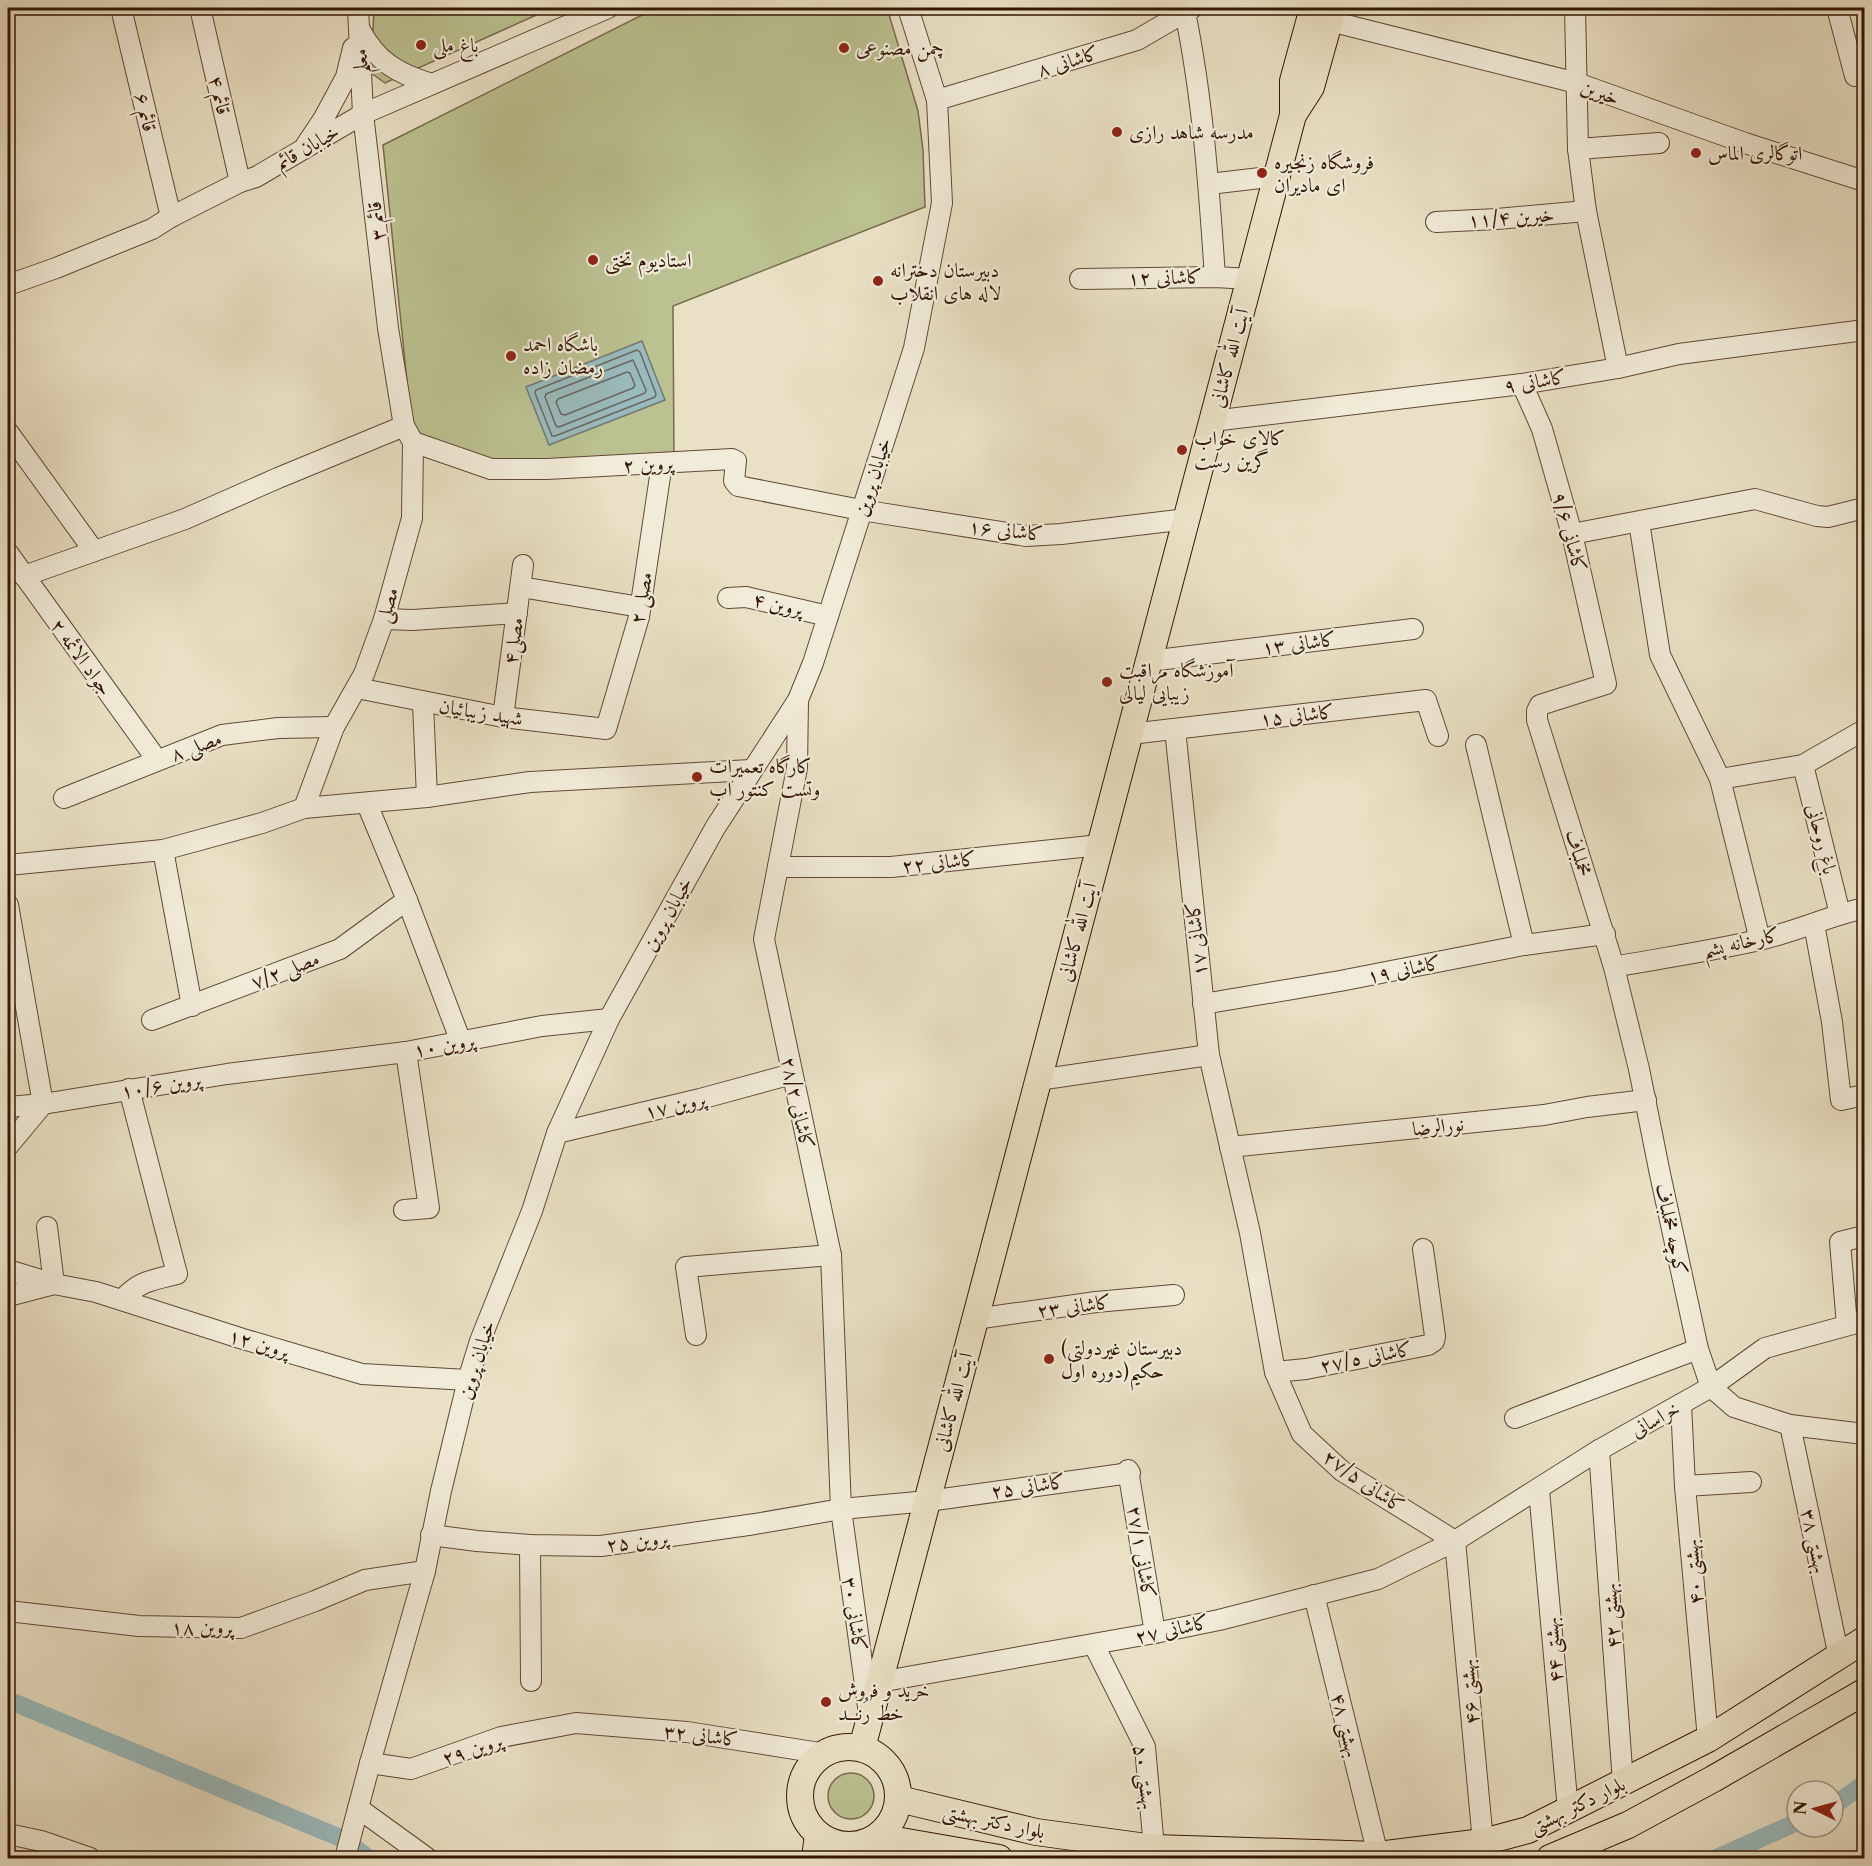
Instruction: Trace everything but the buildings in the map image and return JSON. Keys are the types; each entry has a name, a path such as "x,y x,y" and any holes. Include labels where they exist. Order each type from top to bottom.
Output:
{"main road":[{"name":"آیت الله کاشانی","path":"862,1749 1293,116 1311,87 1325,12"},
{"name":"بلوار دکتر بهشتی","path":"899,1799 1036,1832 1154,1848 1310,1856 1378,1855 1483,1842 1528,1830 1708,1739 1864,1640"},
{"name":"بلوار دکتر بهشتی","path":"1550,1858 1628,1825 1723,1774 1864,1692"},
{"path":"846,1747 862,1749 872,1752 889,1767 895,1777 899,1799 896,1814 874,1848 865,1844 847,1846 830,1842 816,1846 802,1811 800,1797 802,1782 818,1758 846,1747"},
{"name":"بلوار دکتر بهشتی","path":"874,1848 999,1858"}],"street":[{"name":"قائم ۶","path":"121,8 171,217"},
{"name":"قائم ۴","path":"200,8 240,182"},
{"name":"خیابان قائم","path":"8,285 152,229 240,182 255,177 363,114 608,8"},
{"name":"خیابان پروین","path":"345,1856 424,1571 468,1380 480,1341 532,1211 557,1133 609,1019 715,828 798,700 813,663 914,348 942,204 937,100 908,8"},
{"path":"1575,8 1578,150 1586,211 1618,368"},
{"path":"1837,8 1855,76"},
{"path":"1188,10 1209,184 1215,277"},
{"name":"کاشانی ۸","path":"937,100 1137,40 1188,10"},
{"name":"خیرین","path":"1325,12 1577,83 1745,143 1864,182"},
{"path":"358,16 369,46 388,66 412,78 432,84"},
{"path":"302,150 324,118 346,77 358,16"},
{"name":"معلم","path":"358,16 363,114"},
{"name":"قائم ۳","path":"363,114 388,328"},
{"path":"1578,150 1659,143"},
{"path":"1209,184 1277,176"},
{"name":"خیرین ۱۱/۴","path":"1436,222 1586,211"},
{"name":"کاشانی ۱۲","path":"1080,279 1215,277 1250,279"},
{"name":"مصلی","path":"304,808 334,727 357,688 384,619 412,518 409,434 388,328"},
{"name":"کاشانی ۹","path":"1212,422 1522,384 1689,353 1857,331"},
{"name":"کاشانی ۹/۶","path":"1522,384 1542,429 1572,534 1606,684"},
{"path":"8,432 94,551"},
{"path":"24,576 185,519 278,478 409,434"},
{"name":"پروین ۲","path":"409,434 490,469 547,469 734,459 736,461 734,481 738,486 861,510"},
{"name":"مصلی ۲","path":"606,729 640,607 662,463"},
{"path":"1572,534 1755,498 1817,516 1828,517 1864,508"},
{"name":"کاشانی ۱۶","path":"861,510 1026,536 1187,519"},
{"path":"1639,522 1660,655 1720,779 1760,940"},
{"name":"جواد الائمه ۲","path":"8,553 157,760"},
{"name":"مصلی۴","path":"503,717 523,565"},
{"path":"521,587 640,607"},
{"name":"پروین ۴","path":"728,598 747,597 828,615"},
{"path":"384,619 413,620 517,613"},
{"name":"کاشانی ۱۳","path":"1149,661 1413,629"},
{"name":"مخملباف","path":"1606,684 1540,705 1537,711 1605,934 1639,1069"},
{"name":"شهید زیبائیان","path":"357,688 423,703 503,717 606,729"},
{"name":"کاشانی ۱۵","path":"1130,734 1426,699 1438,736"},
{"name":"کاشانی ۲۸/۲","path":"798,700 797,768 764,939 831,1255 841,1509"},
{"path":"423,703 427,797"},
{"name":"مصلی ۸","path":"64,798 222,735 278,728 334,727"},
{"name":"کاشانی ۱۷","path":"1175,729 1209,1055 1230,1147"},
{"path":"1720,779 1803,765 1864,730"},
{"path":"1476,745 1524,945"},
{"name":"باغ روحانی","path":"1803,765 1840,914"},
{"path":"8,865 163,850 262,823 304,808 367,804 530,782 751,770"},
{"path":"367,804 407,900 461,1042"},
{"name":"کاشانی ۲۲","path":"778,867 891,867 1100,846"},
{"path":"163,850 192,1006"},
{"name":"مصلی ۷/۲","path":"152,1020 340,949 407,900"},
{"path":"8,905 43,1104 8,1146"},
{"name":"کارخانه پشم","path":"1614,967 1760,940 1864,908"},
{"path":"1814,924 1832,1022 1841,1100 1864,1095"},
{"name":"کاشانی ۱۹","path":"1203,1004 1361,977 1524,945 1605,934"},
{"name":"پروین ۱۰","path":"279,1069 406,1052 542,1026 609,1019"},
{"path":"404,1210 429,1208 406,1052"},
{"path":"1038,1080 1209,1055"},
{"name":"پروین ۱۰/۶","path":"8,1107 43,1104 129,1089 279,1069"},
{"name":"کوچه مخملباف","path":"1639,1069 1698,1349 1711,1387"},
{"name":"پروین ۱۷","path":"557,1133 700,1099 792,1074"},
{"path":"122,1300 133,1287 149,1280 177,1274 129,1089"},
{"name":"نورالرضا","path":"1230,1147 1544,1115 1646,1100"},
{"name":"کاشانی ۲۷/۵","path":"1230,1147 1250,1233 1275,1372 1302,1434 1342,1471 1455,1541"},
{"path":"47,1227 54,1284"},
{"path":"1856,1323 1840,1242 1864,1236"},
{"name":"کاشانی ٢٧/٥","path":"1275,1372 1317,1367 1428,1345 1434,1341 1423,1249"},
{"path":"696,1335 686,1267 831,1255"},
{"name":"پروین ۱۲","path":"8,1270 54,1284 96,1292 243,1340 362,1374 468,1380"},
{"name":"پروین ۱۲","path":"8,1296 54,1284"},
{"name":"کاشانی ۲۳","path":"975,1319 1096,1302 1174,1295"},
{"name":"خراسانی","path":"1455,1541 1599,1450 1711,1387 1765,1348 1856,1323"},
{"path":"1515,1418 1698,1349"},
{"path":"1711,1387 1734,1407 1790,1425 1864,1434"},
{"name":"بهشتی ۴۰","path":"1681,1404 1685,1486 1708,1739"},
{"name":"بهشتی ۳۸","path":"1790,1425 1839,1657"},
{"name":"بهشتی ۴۲","path":"1599,1450 1623,1783"},
{"name":"کاشانی ۲۵","path":"841,1509 928,1501 1129,1472"},
{"name":"کاشانی ۲۷/۱","path":"1129,1472 1155,1633"},
{"path":"1685,1486 1751,1482"},
{"name":"بهشتی ۴۴","path":"1539,1490 1568,1810"},
{"name":"پروین ۲۵","path":"431,1535 477,1542 601,1546 756,1524 841,1509"},
{"name":"کاشانی ۳۰","path":"841,1509 869,1720"},
{"name":"کاشانی ۲۷","path":"879,1682 1094,1645 1219,1620 1378,1579 1455,1541"},
{"name":"بهشتی ۴۶","path":"1455,1541 1483,1842"},
{"path":"530,1545 531,1681"},
{"name":"پروین ۱۸","path":"8,1611 139,1626 241,1628 365,1580 424,1571"},
{"name":"بهشتی ۴۸","path":"1314,1595 1378,1855"},
{"name":"بهشتی ۵۰","path":"1094,1645 1145,1747 1154,1848"},
{"name":"پروین ۲۹","path":"369,1763 411,1769 501,1737 576,1723"},
{"name":"کاشانی ۳۲","path":"576,1723 687,1732 826,1754"},
{"path":"358,1808 427,1858"},
{"path":"8,1834 52,1852 90,1858"}],"green space":[{"name":"باغ ملی","path":"374,8 552,8 385,83 371,73"},
{"name":"استادیوم تختی","path":"656,8 887,8 918,111 923,150 925,207 673,306 674,460 501,466 413,441 383,145"},
{"path":"851,1773 867,1780 874,1796 867,1812 851,1819 835,1812 828,1796 835,1780"}],"water":[{"path":"642,341 665,400 549,445 526,387"}],"waterway":[{"path":"8,1700 343,1839 368,1858"},
{"path":"1845,1797 1864,1784"},
{"path":"1717,1858 1785,1827"}],"place":[{"name":"باغ ملی","path":"421,45"},
{"name":"چمن مصنوعی","path":"844,48"},
{"name":"مدرسه شاهد رازی","path":"1117,132"},
{"name":"اتوگالری الماس","path":"1696,153"},
{"name":"فروشگاه زنجیره ای مادیران","path":"1262,173"},
{"name":"استادیوم تختی","path":"593,260"},
{"name":"دبیرستان دخترانه لاله های انقلاب","path":"878,281"},
{"name":"باشگاه احمد رمضان زاده","path":"511,356"},
{"name":"کالای خواب گرین رست","path":"1182,450"},
{"name":"آموزشگاه مراقبت زیبایی لیالی","path":"1107,682"},
{"name":"کارگاه تعمیرات وتست کنتور اب","path":"697,777"},
{"name":"(دبیرستان غيردولتی حکیم(دوره اول","path":"1049,1359"},
{"name":"خرید و فروش خط رُنـــد","path":"826,1702"}]}
